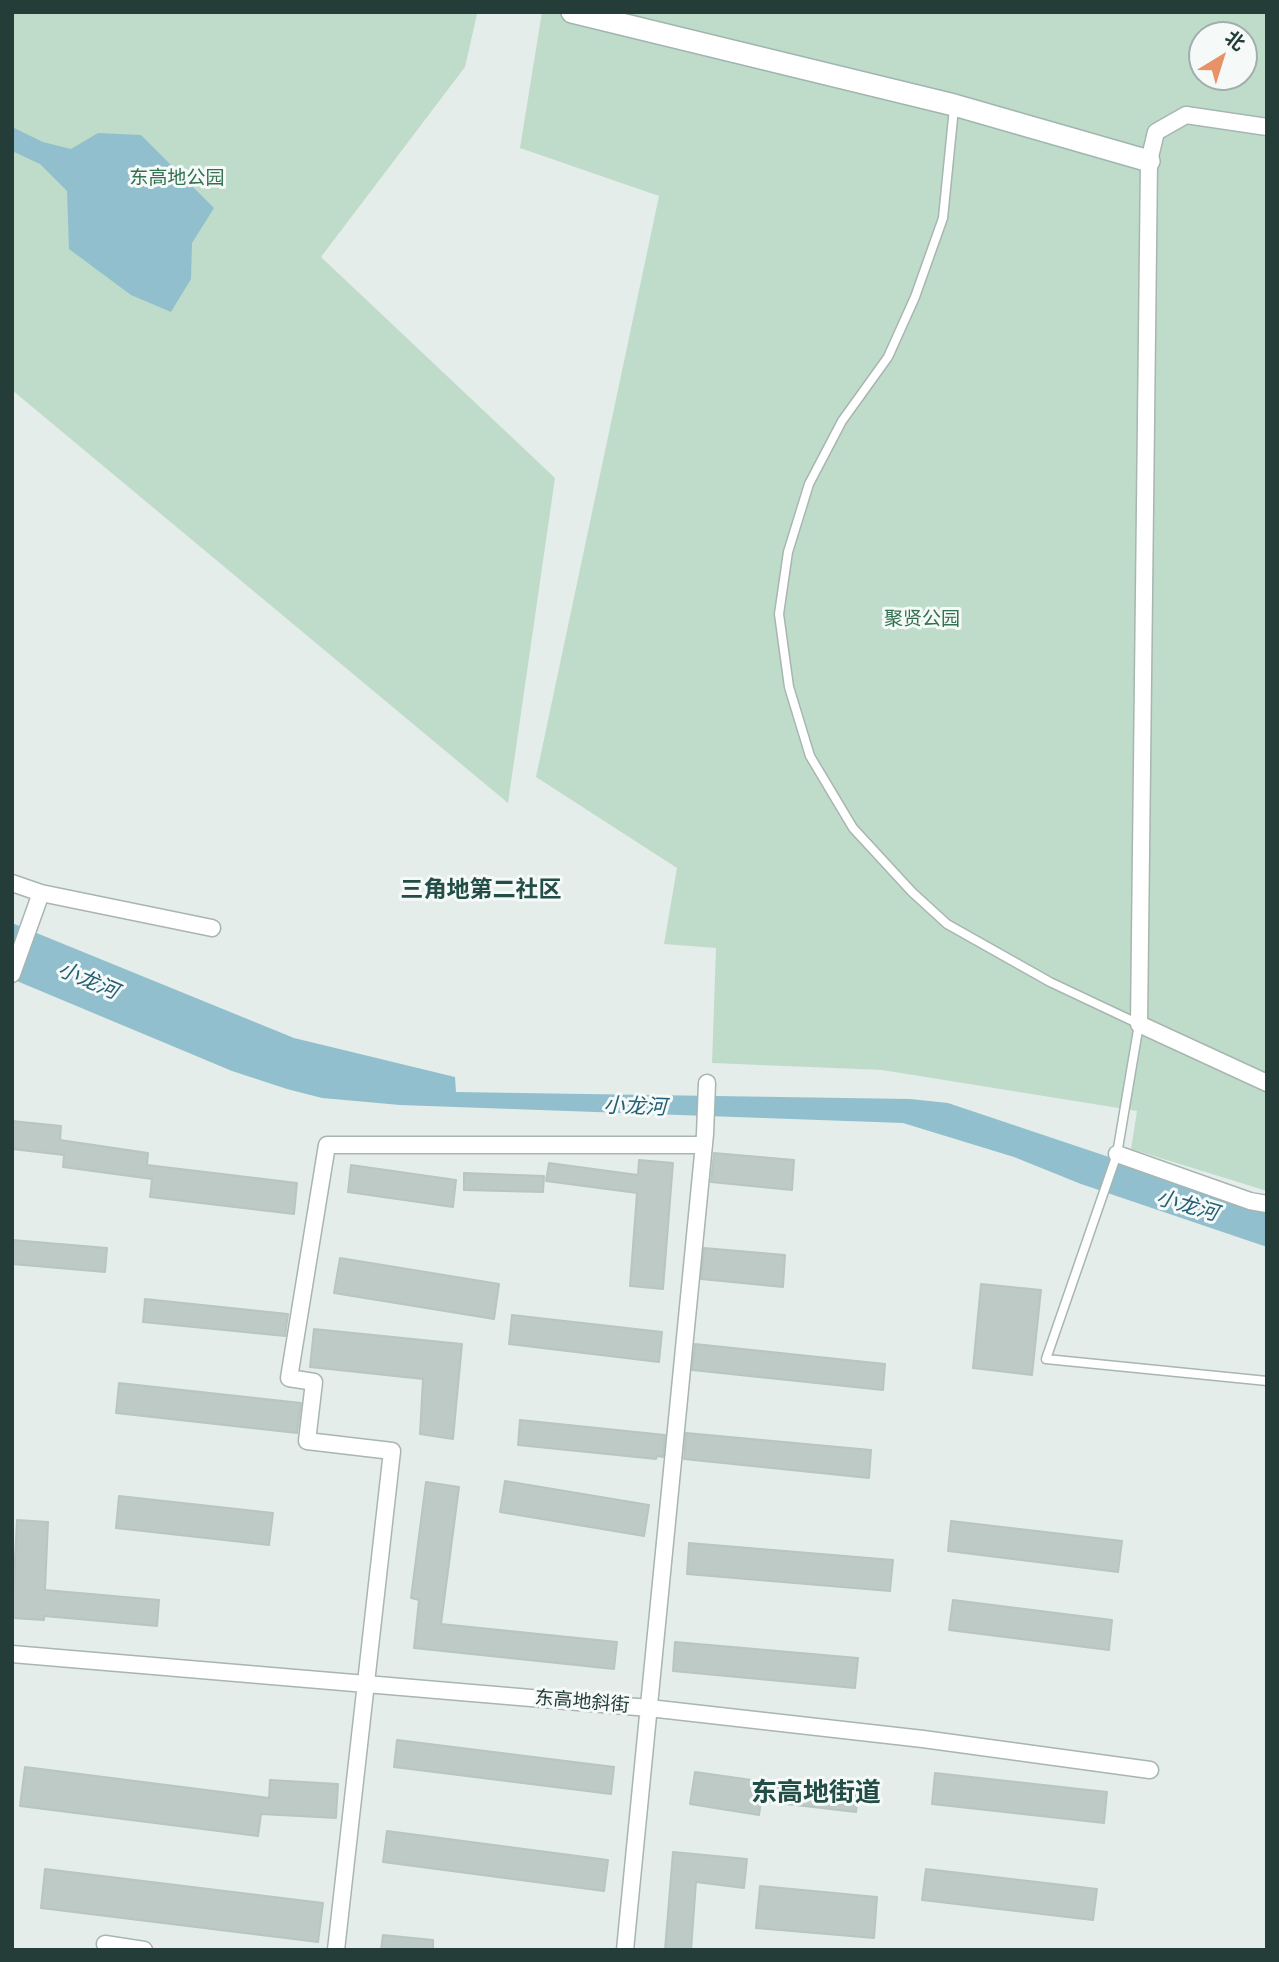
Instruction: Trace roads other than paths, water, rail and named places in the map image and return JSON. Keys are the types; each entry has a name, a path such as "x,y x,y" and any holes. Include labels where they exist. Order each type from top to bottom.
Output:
{"street":[{"path":"572,12 954,105 1149,161"},
{"path":"1267,127 1186,116 1156,132 1149,161 1139,1024 1267,1083"},
{"path":"12,883 41,893 212,928"},
{"path":"12,974 41,893"},
{"path":"625,1950 704,1140 707,1083"},
{"path":"337,1950 391,1451 307,1441 314,1382 289,1378 327,1145 704,1140"},
{"path":"1117,1154 1250,1201 1267,1204"},
{"name":"东高地斜街","path":"12,1654 649,1708 923,1739 1150,1770"},
{"path":"105,1944 144,1950"}],"lane":[{"path":"954,105 943,218 915,298 888,356 842,421 809,484 788,552 779,614 789,687 810,756 853,828 912,892 947,924 1050,982 1139,1024 1117,1154 1046,1359 1267,1381"}],"water":[{"path":"12,127 43,142 71,149 98,133 141,135 214,208 192,243 191,279 171,312 131,295 69,249 67,191 40,164 12,151"},
{"name":"小龙河","path":"12,923 294,1038 455,1077 456,1092 910,1099 948,1103 1267,1210 1267,1247 1081,1184 1014,1157 903,1123 400,1105 322,1098 287,1089 232,1071 12,979"}],"district":[{"name":"三角地第二社区","path":"481,890"},
{"name":"东高地街道","path":"816,1793"}],"park label":[{"name":"东高地公园","path":"177,178"},
{"name":"聚贤公园","path":"922,619"}]}
